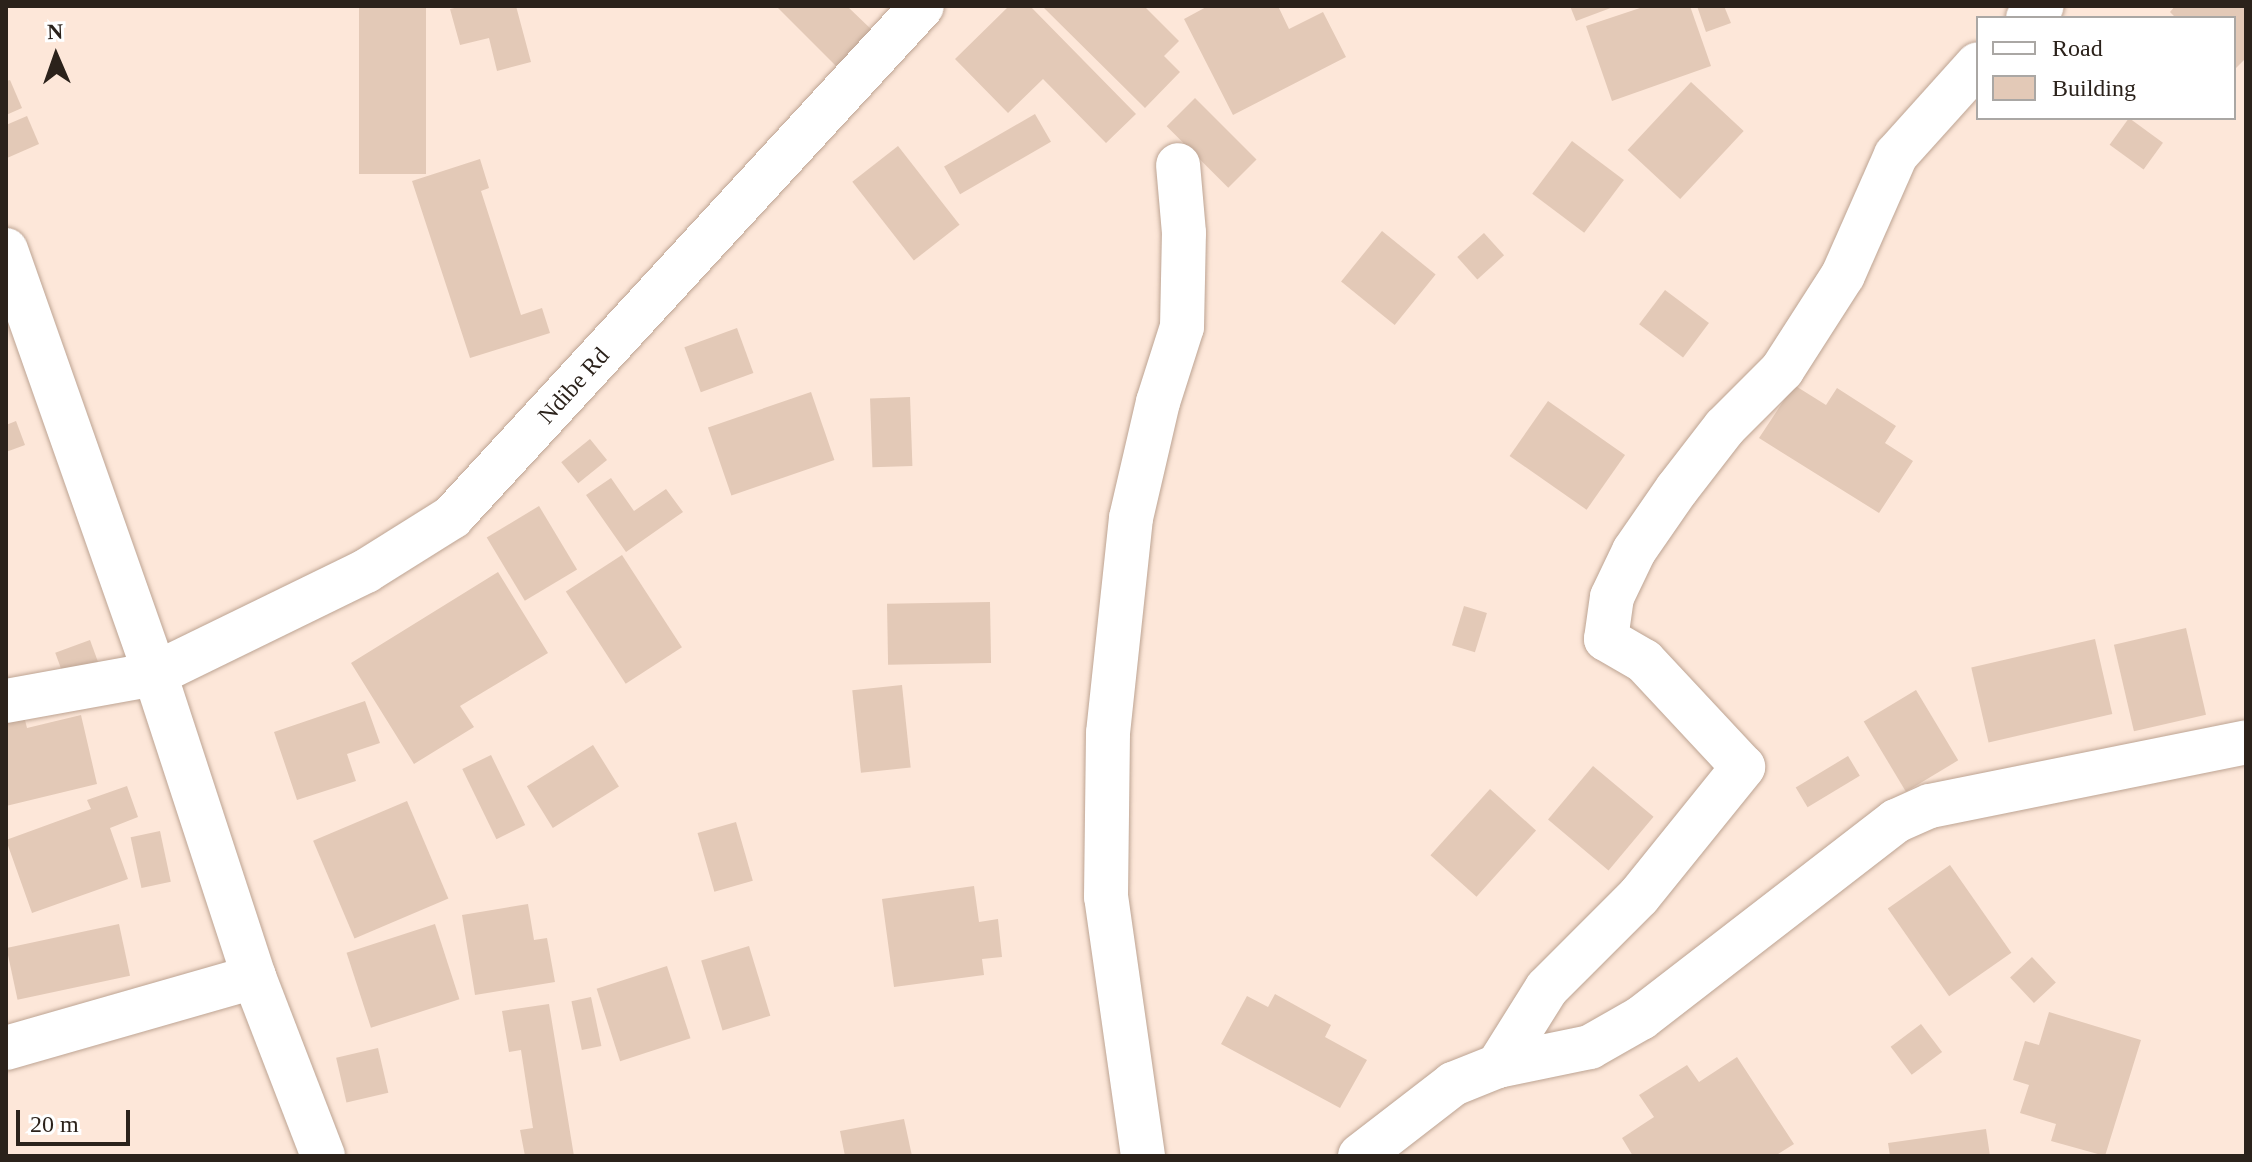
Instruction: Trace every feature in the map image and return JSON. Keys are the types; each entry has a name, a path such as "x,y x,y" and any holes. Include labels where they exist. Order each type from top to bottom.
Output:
{"street":[{"name":"Ndibe Rd","path":"6,701 155,674 366,571 452,517 922,6"},
{"path":"1498,1066 1547,988 1639,896 1743,767 1644,661 1606,639 1612,597 1634,551 1677,489 1725,427 1782,370 1843,275 1896,155 1976,66"},
{"path":"1143,1156 1106,897 1108,733 1131,518 1158,402 1182,327 1184,233 1178,165"},
{"path":"6,250 155,674 254,977 323,1156"},
{"path":"1360,1156 1453,1084 1498,1066 1590,1047 1641,1018 1896,821 1930,806 2246,742"},
{"path":"6,1048 254,977"}],"building":[{"path":"359,6 426,6 426,174 359,174"},
{"path":"463,6 516,6 531,62 497,71 489,38 460,45 450,9"},
{"path":"776,6 847,6 874,32 838,68"},
{"path":"1009,6 1030,6 1136,114 1106,143 1043,79 1008,113 955,59"},
{"path":"1042,6 1144,6 1179,41 1164,56 1180,72 1145,108"},
{"path":"1208,6 1278,6 1289,29 1323,12 1346,57 1233,115 1184,19"},
{"path":"1570,6 1616,6 1576,21"},
{"path":"1646,6 1690,6 1711,66 1612,101 1586,26"},
{"path":"1697,6 1724,6 1731,23 1706,32"},
{"path":"2175,6 2246,6 2246,58 2236,68 2236,16 2174,16 2170,12"},
{"path":"10,80 22,108 6,115 6,81"},
{"path":"1691,82 1744,131 1680,199 1628,150"},
{"path":"1195,98 1257,160 1228,188 1167,126"},
{"path":"1035,114 1051,142 960,194 944,166"},
{"path":"27,116 39,144 7,158 6,125"},
{"path":"2128,120 2163,143 2144,169 2110,145"},
{"path":"1572,141 1624,180 1584,233 1532,194"},
{"path":"898,146 960,225 914,261 852,182"},
{"path":"480,159 489,188 481,191 521,315 542,308 550,333 470,358 412,181"},
{"path":"1382,231 1436,274 1395,325 1341,282"},
{"path":"1484,233 1504,255 1477,279 1457,257"},
{"path":"1665,290 1709,323 1683,357 1639,324"},
{"path":"737,328 753,373 701,392 684,347"},
{"path":"1794,385 1826,405 1837,388 1896,426 1885,443 1913,461 1879,513 1759,438"},
{"path":"811,392 834,460 731,496 708,427"},
{"path":"910,397 912,466 872,467 870,398"},
{"path":"1548,401 1625,455 1587,510 1510,456"},
{"path":"16,421 25,445 6,452 6,425"},
{"path":"590,439 607,460 578,483 561,462"},
{"path":"611,478 634,511 666,489 683,512 626,552 586,495"},
{"path":"539,506 577,569 525,601 487,537"},
{"path":"622,555 682,647 626,684 566,591"},
{"path":"498,572 548,653 460,706 474,727 414,764 351,663"},
{"path":"990,602 991,663 888,665 887,604"},
{"path":"1464,606 1487,613 1475,652 1452,645"},
{"path":"2186,628 2206,715 2134,731 2114,645"},
{"path":"2095,639 2112,714 1989,743 1971,668"},
{"path":"90,640 99,665 64,678 55,653"},
{"path":"902,685 911,768 861,773 852,690"},
{"path":"1916,690 1958,760 1906,792 1864,721"},
{"path":"365,701 380,743 347,754 356,781 297,800 274,732"},
{"path":"22,708 27,728 81,715 97,784 6,806 6,712"},
{"path":"593,745 619,787 553,828 527,786"},
{"path":"491,755 525,825 496,839 462,769"},
{"path":"1848,756 1860,776 1808,807 1796,787"},
{"path":"1593,766 1654,817 1609,870 1548,820"},
{"path":"127,786 138,817 110,828 128,879 32,913 6,840 91,809 87,800"},
{"path":"1490,789 1536,830 1477,897 1430,855"},
{"path":"407,801 448,899 355,938 313,841"},
{"path":"736,822 753,881 714,892 698,833"},
{"path":"160,831 171,882 141,888 131,837"},
{"path":"1950,865 2011,953 1949,996 1888,909"},
{"path":"974,886 979,922 998,919 1002,957 982,959 984,975 894,987 882,899"},
{"path":"528,904 534,940 547,938 555,982 475,995 462,915"},
{"path":"119,924 130,976 18,1000 7,948"},
{"path":"435,924 459,999 371,1028 347,953"},
{"path":"749,946 770,1016 723,1030 701,961"},
{"path":"2032,957 2056,983 2034,1003 2010,977"},
{"path":"667,966 690,1038 620,1061 597,989"},
{"path":"1275,994 1331,1025 1325,1037 1367,1060 1340,1108 1221,1044 1247,996 1268,1007"},
{"path":"591,997 601,1046 582,1050 571,1001"},
{"path":"549,1004 574,1156 525,1156 520,1130 533,1128 521,1050 509,1052 502,1011"},
{"path":"2049,1012 2141,1040 2105,1156 2051,1141 2056,1124 2020,1113 2029,1085 2013,1080 2025,1041 2039,1045"},
{"path":"1921,1024 1942,1052 1912,1075 1891,1047"},
{"path":"378,1048 388,1093 346,1102 336,1058"},
{"path":"1737,1057 1794,1144 1775,1156 1633,1156 1622,1138 1654,1117 1639,1095 1687,1065 1699,1082"},
{"path":"904,1119 912,1156 845,1156 840,1131"},
{"path":"1986,1129 1990,1156 1890,1156 1888,1143"}]}
